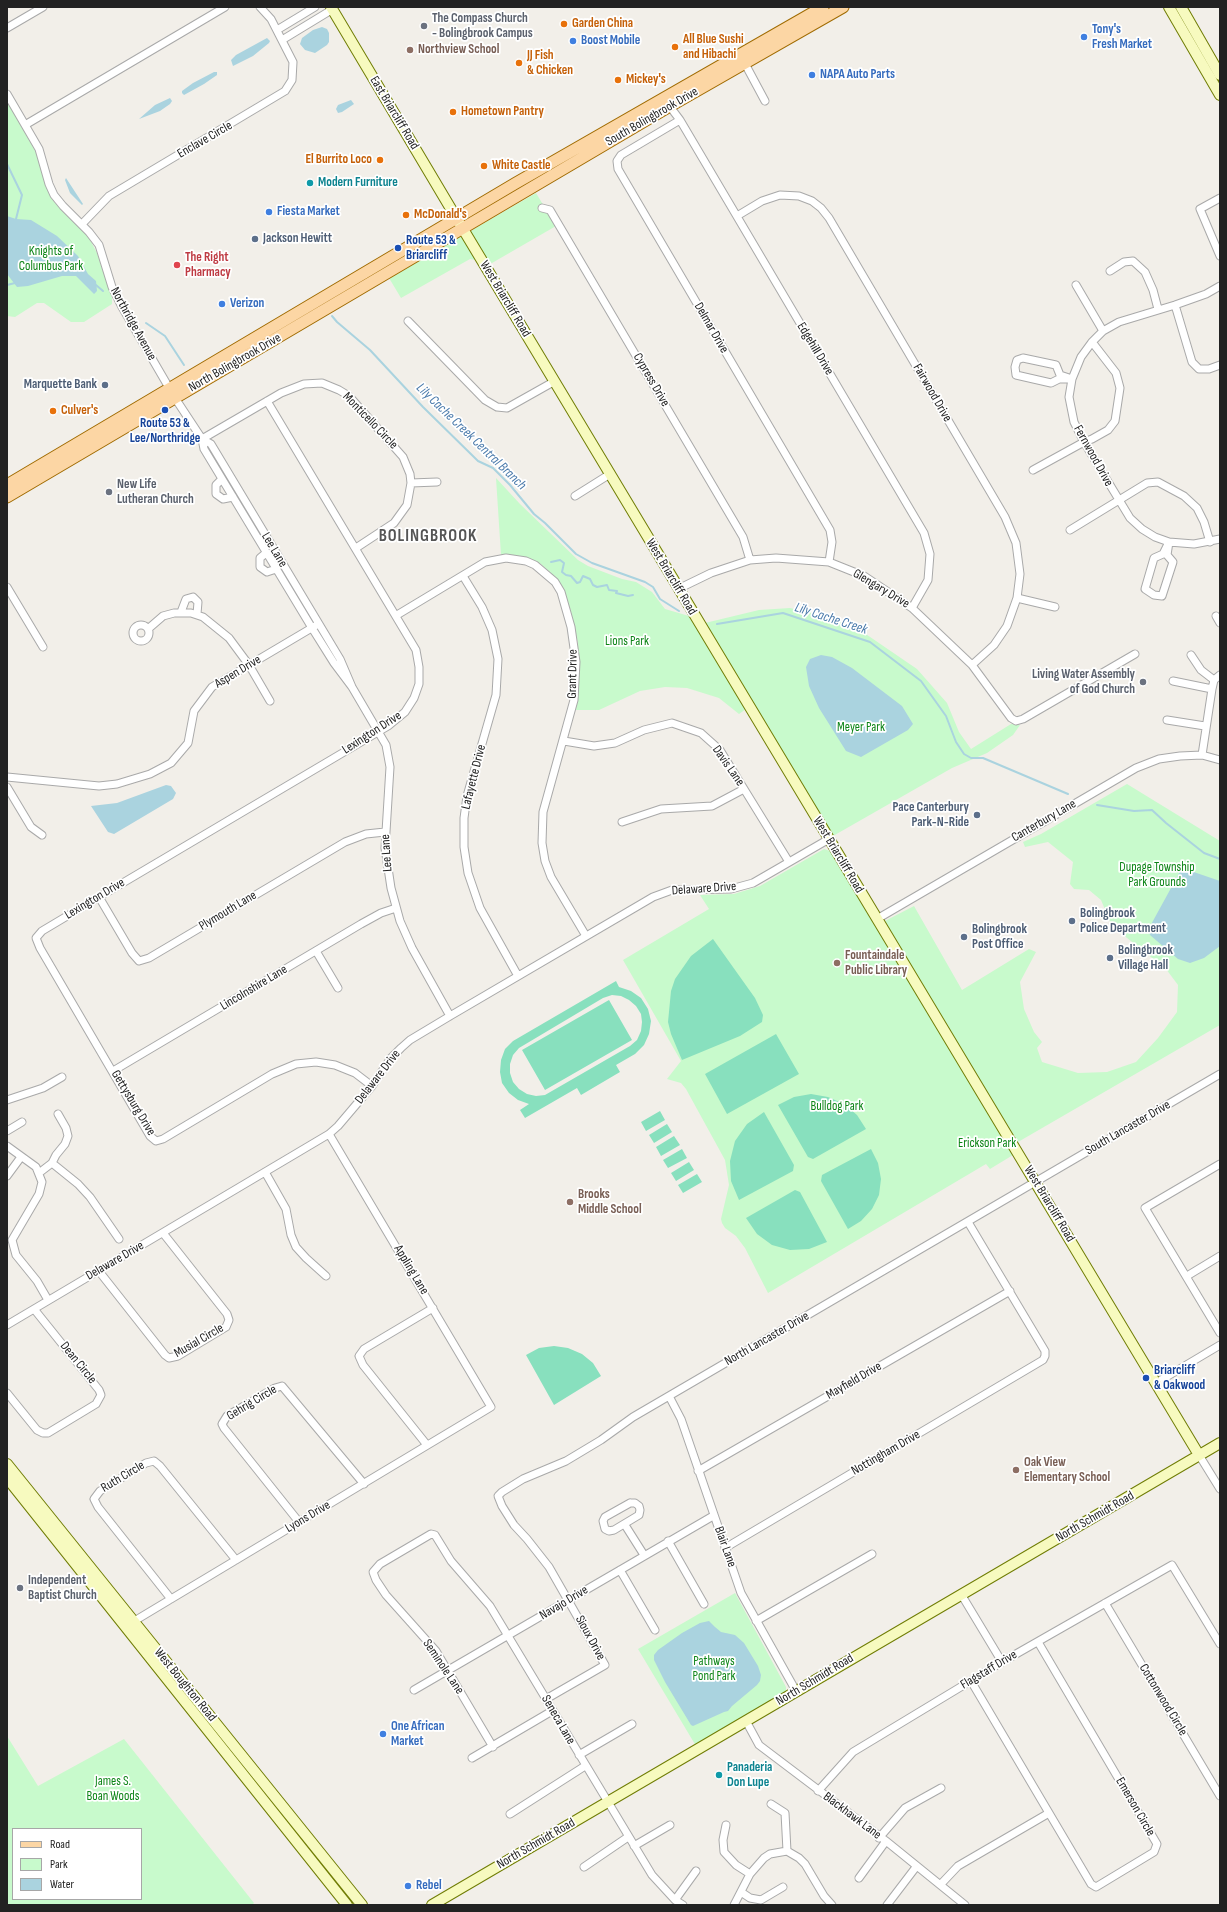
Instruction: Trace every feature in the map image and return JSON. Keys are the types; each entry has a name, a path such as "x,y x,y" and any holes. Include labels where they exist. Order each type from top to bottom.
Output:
{"main road":[{"name":"South Bolingbrook Drive","path":"743,59 823,7"},
{"name":"South Bolingbrook Drive","path":"460,224 667,102 743,59 843,7"},
{"name":"North Bolingbrook Drive","path":"7,485 173,393 460,224"},
{"name":"North Bolingbrook Drive","path":"7,497 173,393"}],"street":[{"path":"7,28 43,7"},
{"path":"26,125 225,7"},
{"name":"Enclave Circle","path":"82,224 109,196 286,91 292,80 294,68 290,53 266,12 260,7"},
{"path":"277,30 315,7"},
{"path":"1169,7 1220,95"},
{"path":"1181,7 1220,75"},
{"path":"282,40 332,8"},
{"name":"East Briarcliff Road","path":"332,8 460,224"},
{"path":"743,59 765,101"},
{"name":"Northridge Avenue","path":"7,94 39,149 49,184 54,195 62,206 82,224 99,245 115,294 173,393"},
{"name":"Edgehill Drive","path":"667,102 680,120 924,533 930,554 928,580 912,608"},
{"name":"Delmar Drive","path":"680,120 621,155 617,161 618,169 830,530 832,542 829,562"},
{"name":"Fairwood Drive","path":"737,216 768,198 786,194 806,198 817,204 826,213 1009,526 1016,543 1019,566 1018,598 1006,626 994,646 972,665"},
{"path":"1220,198 1200,209 1220,256"},
{"name":"Cypress Drive","path":"542,208 550,210 743,537 750,560"},
{"name":"West Briarcliff Road","path":"460,224 1220,1489"},
{"path":"1110,271 1124,262 1133,262 1145,272 1158,309"},
{"path":"1076,285 1103,331"},
{"name":"Fernwood Drive","path":"1220,286 1206,294 1119,322 1103,331 1092,342 1081,357 1072,380 1069,397 1074,422 1084,442 1130,518 1142,529 1155,537 1169,542 1194,544 1220,539"},
{"path":"1175,305 1192,362 1199,369 1209,369 1220,365"},
{"path":"408,321 485,400 497,407 507,408 555,381"},
{"path":"1033,470 1084,442 1092,440 1108,430 1115,421 1120,388 1116,373 1101,351 1092,342"},
{"path":"1023,358 1049,363 1056,365 1060,374 1072,380 1059,379 1051,383 1016,374 1015,366 1017,360 1023,358"},
{"name":"Monticello Circle","path":"202,439 267,401 294,387 304,384 322,383 340,390 349,396 403,457 410,474 411,483 408,505 394,523 356,548"},
{"name":"Lee Lane","path":"173,393 202,439 204,449 266,553 334,663 352,687 386,745 390,761 385,832 388,876 396,908 416,958 450,1016"},
{"name":"Lexington Drive","path":"36,938 42,931 379,731 405,712 414,698 419,684 419,667 416,650 267,401"},
{"name":"Lee Lane","path":"202,439 211,444 340,659 352,687"},
{"path":"575,496 610,474"},
{"path":"222,479 216,485 216,494 224,499 233,497"},
{"path":"411,483 437,482"},
{"path":"1070,530 1147,483 1158,482 1184,496 1197,508 1204,522 1210,542"},
{"path":"1169,542 1167,555 1173,562 1162,596 1145,589 1154,558 1163,554 1169,542"},
{"name":"Lee Lane","path":"266,553 260,558 260,567 267,572 276,569"},
{"name":"Grant Drive","path":"396,615 485,562 506,558 516,559 535,565 550,578 561,592 572,627 576,662 574,700 564,741 543,812 542,843 551,877 586,936"},
{"name":"Glengary Drive","path":"678,589 710,573 750,560 776,558 829,562 864,576 912,608 972,665 1010,718 1016,721 1023,720 1135,654"},
{"name":"Lafayette Drive","path":"463,576 482,607 492,630 498,659 496,695 467,796 464,818 464,847 468,873 480,908 518,976"},
{"path":"7,586 43,647"},
{"path":"181,612 186,599 193,597 198,602 197,614"},
{"path":"1018,598 1054,607"},
{"path":"148,629 163,616 181,612 197,614 203,617 229,638 249,665 270,701"},
{"path":"1216,616 1220,623"},
{"name":"Aspen Drive","path":"7,776 99,786 123,782 150,774 171,763 188,743 194,711 212,687 319,624"},
{"path":"1191,655 1201,670 1217,677 1212,689 1205,726 1202,755"},
{"path":"1173,680 1212,689"},
{"path":"1167,720 1205,726"},
{"name":"Davis Lane","path":"564,741 594,746 615,743 644,730 672,723 702,732 720,750 789,862"},
{"name":"Canterbury Lane","path":"877,919 1136,768 1159,759 1180,756 1202,755 1220,760"},
{"path":"7,787 30,826 42,835"},
{"path":"622,822 661,809 712,806 744,789"},
{"name":"Plymouth Lane","path":"99,897 132,953 139,961 149,958 345,842 366,834 385,832"},
{"name":"Delaware Drive","path":"7,1325 329,1134 338,1126 372,1086 391,1058 401,1048 410,1040 450,1016 653,897 672,890 736,888 754,883 829,839"},
{"name":"Lincolnshire Lane","path":"114,1071 372,918 396,908"},
{"name":"Gettysburg Drive","path":"36,938 40,948 114,1071 150,1136 156,1141 163,1139 272,1074 296,1064 316,1062 334,1065 355,1074 372,1086"},
{"path":"316,951 338,988"},
{"name":"South Lancaster Drive","path":"1035,1182 1220,1074"},
{"path":"7,1100 43,1088 62,1077"},
{"path":"40,1173 52,1163 56,1155 65,1144 68,1136 66,1128 58,1114"},
{"path":"7,1131 22,1122"},
{"name":"Appling Lane","path":"329,1134 491,1407"},
{"path":"7,1146 36,1167 40,1173 42,1182 41,1190 12,1240 10,1251 37,1281 48,1300"},
{"path":"7,1176 21,1157"},
{"path":"52,1163 78,1184 90,1197 119,1239"},
{"path":"1220,1164 1145,1208 1220,1333"},
{"path":"265,1172 286,1209 291,1235 296,1247 326,1276"},
{"name":"North Lancaster Drive","path":"498,1496 523,1479 566,1461 669,1396 1035,1182"},
{"path":"968,1222 1010,1291"},
{"name":"Musial Circle","path":"98,1270 165,1355 169,1358 178,1356 226,1326 229,1320 227,1314 162,1233"},
{"path":"1187,1276 1220,1256"},
{"name":"Nottingham Drive","path":"725,1548 1040,1362 1045,1356 1045,1351 1010,1291"},
{"name":"Mayfield Drive","path":"698,1471 1010,1291"},
{"path":"427,1445 363,1365 359,1356 364,1349 433,1308"},
{"name":"Dean Circle","path":"7,1393 37,1430 46,1433 96,1404 101,1395 99,1390 34,1309"},
{"path":"1156,1383 1220,1345"},
{"name":"Gehrig Circle","path":"299,1522 224,1428 222,1424 227,1416 275,1388 282,1386 364,1484"},
{"name":"Blair Lane","path":"669,1396 680,1419 741,1593 796,1691"},
{"name":"Lyons Drive","path":"129,1624 491,1407"},
{"name":"North Schmidt Road","path":"432,1905 608,1803 1220,1442"},
{"name":"Ruth Circle","path":"171,1599 95,1502 95,1495 100,1491 146,1463 154,1461 157,1463 236,1560"},
{"name":"West Boughton Road","path":"7,1464 86,1570 129,1624 156,1666 347,1905"},
{"name":"West Boughton Road","path":"7,1478 86,1570"},
{"name":"Sioux Drive","path":"498,1496 502,1506 514,1525 527,1538 549,1567 605,1665 546,1699"},
{"path":"630,1503 637,1504 640,1508 639,1515 625,1524 609,1531 603,1527 603,1522 606,1517 630,1503"},
{"name":"Navajo Drive","path":"414,1690 713,1516"},
{"path":"625,1524 644,1555"},
{"name":"Seneca Lane","path":"373,1572 380,1564 433,1534 451,1561 490,1606 652,1875 675,1900 683,1905"},
{"path":"668,1541 704,1604"},
{"path":"756,1621 872,1554"},
{"name":"Flagstaff Drive","path":"818,1790 853,1752 1002,1662 1172,1565 1213,1632"},
{"path":"620,1570 655,1630"},
{"name":"Seminole Lane","path":"373,1572 382,1589 436,1651 493,1747"},
{"path":"961,1594 1002,1662"},
{"name":"Cottonwood Circle","path":"1105,1604 1220,1796"},
{"name":"West Boughton Road","path":"129,1624 166,1661 362,1905"},
{"path":"1220,1627 1213,1632 1220,1644"},
{"name":"Emerson Circle","path":"971,1681 1091,1884 1096,1887 1154,1852 1156,1844 1038,1642"},
{"path":"156,1666 166,1661"},
{"path":"472,1758 552,1711"},
{"name":"Blackhawk Lane","path":"746,1721 759,1745 879,1838 886,1841 916,1867 941,1884 965,1905"},
{"path":"579,1755 632,1724"},
{"path":"510,1814 585,1766"},
{"path":"879,1838 905,1808 941,1788"},
{"path":"771,1804 785,1813 787,1851"},
{"path":"941,1884 958,1866 1048,1813"},
{"path":"634,1846 670,1825"},
{"path":"726,1825 723,1840 724,1852 736,1865 750,1874"},
{"path":"584,1867 628,1836"},
{"path":"859,1878 886,1841"},
{"path":"734,1905 750,1874 764,1858 770,1854 787,1851 799,1858 805,1864 824,1896 832,1905"},
{"path":"887,1905 916,1867"},
{"path":"675,1900 696,1871"},
{"path":"741,1892 750,1898 761,1900 783,1887"}],"green space":[{"name":"Knights of Columbus Park","path":"7,101 37,154 44,180 52,199 62,211 88,236 97,253 112,298 112,304 84,322 71,322 44,303 37,303 15,317 7,316"},
{"path":"536,193 556,226 492,263 470,259 401,298 389,278"},
{"name":"Lions Park","path":"496,478 520,504 578,560 588,566 622,579 636,582 652,592 665,609 689,616 746,709 739,714 719,698 687,688 665,687 640,691 599,710 576,710 579,677 578,643 564,590 554,576 541,564 528,558 501,555"},
{"name":"Meyer Park","path":"790,608 822,615 854,626 917,669 947,703 959,732 971,749 1011,724 1020,725 1013,735 987,753 952,768 833,836 705,623 759,610"},
{"name":"Dupage Township Park Grounds","path":"1127,784 1220,841 1220,1025 1018,1142 883,922 914,906 962,990 1029,949 1036,952 1020,982 1024,1009 1034,1032 1042,1042 1037,1048 1042,1062 1078,1073 1107,1072 1136,1062 1158,1038 1177,1012 1178,985 1166,969 1112,926 1101,900 1089,890 1074,889 1070,884 1073,862 1048,842 1025,847 1023,842 1041,834"},
{"name":"Bulldog Park","path":"824,849 830,851 1013,1155 990,1169 986,1164 768,1293 745,1248 736,1236 725,1228 722,1223 721,1219 729,1185 725,1160 686,1089 681,1083 667,1079 681,1061 623,960 709,909 700,895 734,894 760,886"},
{"path":"713,939 755,998 763,1015 762,1022 740,1036 682,1060 671,1034 668,1022 671,991 675,979 691,956"},
{"path":"616,981 619,987 631,991 641,998 648,1009 651,1021 649,1034 644,1045 635,1054 616,1065 620,1072 581,1095 577,1088 525,1118 520,1110 529,1104 518,1100 509,1093 502,1083 500,1072 501,1060 505,1049 513,1041","holes":["612,995 621,996 636,1006 641,1014 641,1031 637,1040 630,1046 545,1095 536,1096 527,1094 519,1089 513,1082 510,1073 510,1064 513,1055 519,1048 603,998"]},
{"path":"609,1000 632,1040 545,1090 522,1050"},
{"path":"776,1034 799,1074 727,1114 705,1074"},
{"path":"811,1094 828,1097 844,1104 857,1115 866,1129 813,1159 808,1157 778,1105 794,1097"},
{"path":"660,1111 665,1120 646,1131 641,1122"},
{"path":"764,1112 794,1165 793,1171 739,1200 731,1181 730,1161 735,1141 747,1124"},
{"path":"667,1124 672,1132 654,1143 649,1135"},
{"path":"674,1136 680,1145 661,1156 656,1147"},
{"path":"682,1149 687,1158 668,1168 663,1160"},
{"path":"871,1149 878,1163 881,1179 879,1195 872,1209 861,1221 848,1229 821,1181 822,1175"},
{"path":"689,1162 694,1170 676,1181 671,1173"},
{"path":"697,1174 702,1182 683,1193 678,1185"},
{"path":"795,1190 800,1192 827,1242 809,1249 790,1250 772,1245 757,1234 746,1218"},
{"path":"554,1346 568,1348 582,1354 593,1363 601,1376 554,1405 526,1355 539,1348"},
{"name":"Pathways Pond Park","path":"735,1593 786,1687 786,1692 696,1746 638,1649"},
{"name":"James S. Boan Woods","path":"7,1736 38,1786 124,1739 254,1903 252,1905 7,1905"}],"water":[{"path":"322,27 327,29 329,33 329,42 327,45 315,53 305,50 300,44 302,38 313,30"},
{"path":"267,38 270,41 269,43 253,56 233,66 231,60 236,55"},
{"path":"214,72 217,72 217,75 204,84 184,95 182,93 182,91 193,83"},
{"path":"170,98 172,101 170,104 160,111 139,119 155,105"},
{"path":"351,100 354,104 338,113 336,109 338,105"},
{"path":"66,178 83,204 82,205 70,193 65,180"},
{"path":"7,216 16,219 31,220 57,236 78,256 88,274 96,281 97,291 94,294 76,276 62,276 28,286 17,287 7,274"},
{"path":"821,655 832,657 852,668 902,706 913,724 908,730 861,757 846,751 819,708 809,686 806,667 810,659"},
{"path":"166,785 171,786 176,793 173,799 114,834 108,832 91,806 117,803"},
{"path":"1182,868 1220,881 1220,946 1204,958 1190,963 1178,959 1150,935 1148,930"},
{"path":"709,1621 721,1632 735,1635 744,1643 758,1666 761,1675 760,1681 757,1685 728,1711 693,1726 665,1682 654,1660 654,1655 658,1650 682,1633 700,1623"}],"waterway":[{"path":"7,164 22,195 16,219"},
{"name":"Lily Cache Creek Central Branch","path":"7,285 15,283"},
{"name":"Lily Cache Creek Central Branch","path":"96,285 103,291"},
{"name":"Lily Cache Creek Central Branch","path":"332,316 370,350 423,407 478,461 493,468 510,485 534,514 576,554 592,563 645,582 653,587 660,599 679,611"},
{"name":"Lily Cache Creek","path":"146,323 165,336 184,365"},
{"path":"551,562 560,560 564,563 562,572 571,576 577,583 580,582 583,576 590,579 593,585 597,587 607,585 609,590 617,591 616,593 628,596 633,595"},
{"name":"Lily Cache Creek","path":"717,624 783,613 870,642 921,681 946,716 956,742 964,754 971,758 983,758 1068,794"},
{"name":"Lily Cache Creek","path":"1097,805 1134,811 1152,810 1204,853 1220,859"}],"place":[{"name":"Garden China","path":"564,24"},
{"name":"The Compass Church - Bolingbrook Campus","path":"424,26"},
{"name":"Tony's Fresh Market","path":"1084,37"},
{"name":"Boost Mobile","path":"573,41"},
{"name":"All Blue Sushi and Hibachi","path":"675,47"},
{"name":"Northview School","path":"410,50"},
{"name":"JJ Fish & Chicken","path":"519,63"},
{"name":"NAPA Auto Parts","path":"812,75"},
{"name":"Mickey's","path":"618,80"},
{"name":"Hometown Pantry","path":"453,112"},
{"name":"El Burrito Loco","path":"380,160"},
{"name":"White Castle","path":"484,166"},
{"name":"Modern Furniture","path":"310,183"},
{"name":"Fiesta Market","path":"269,212"},
{"name":"McDonald's","path":"406,215"},
{"name":"Jackson Hewitt","path":"255,239"},
{"name":"Route 53 & Briarcliff","path":"398,248"},
{"name":"The Right Pharmacy","path":"177,265"},
{"name":"Verizon","path":"222,304"},
{"name":"Marquette Bank","path":"105,385"},
{"name":"Route 53 & Lee/Northridge","path":"165,410"},
{"name":"Culver's","path":"53,411"},
{"name":"New Life Lutheran Church","path":"109,492"},
{"name":"Living Water Assembly of God Church","path":"1143,682"},
{"name":"Pace Canterbury Park-N-Ride","path":"977,815"},
{"name":"Bolingbrook Police Department","path":"1072,921"},
{"name":"Bolingbrook Post Office","path":"964,937"},
{"name":"Bolingbrook Village Hall","path":"1110,958"},
{"name":"Fountaindale Public Library","path":"837,963"},
{"name":"Brooks Middle School","path":"570,1202"},
{"name":"Briarcliff & Oakwood","path":"1146,1378"},
{"name":"Oak View Elementary School","path":"1016,1470"},
{"name":"Independent Baptist Church","path":"20,1588"},
{"name":"One African Market","path":"383,1734"},
{"name":"Panaderia Don Lupe","path":"719,1775"},
{"name":"Rebel","path":"408,1886"}],"district":[{"name":"BOLINGBROOK","path":"428,537"}],"park label":[{"name":"Erickson Park","path":"987,1144"}]}
